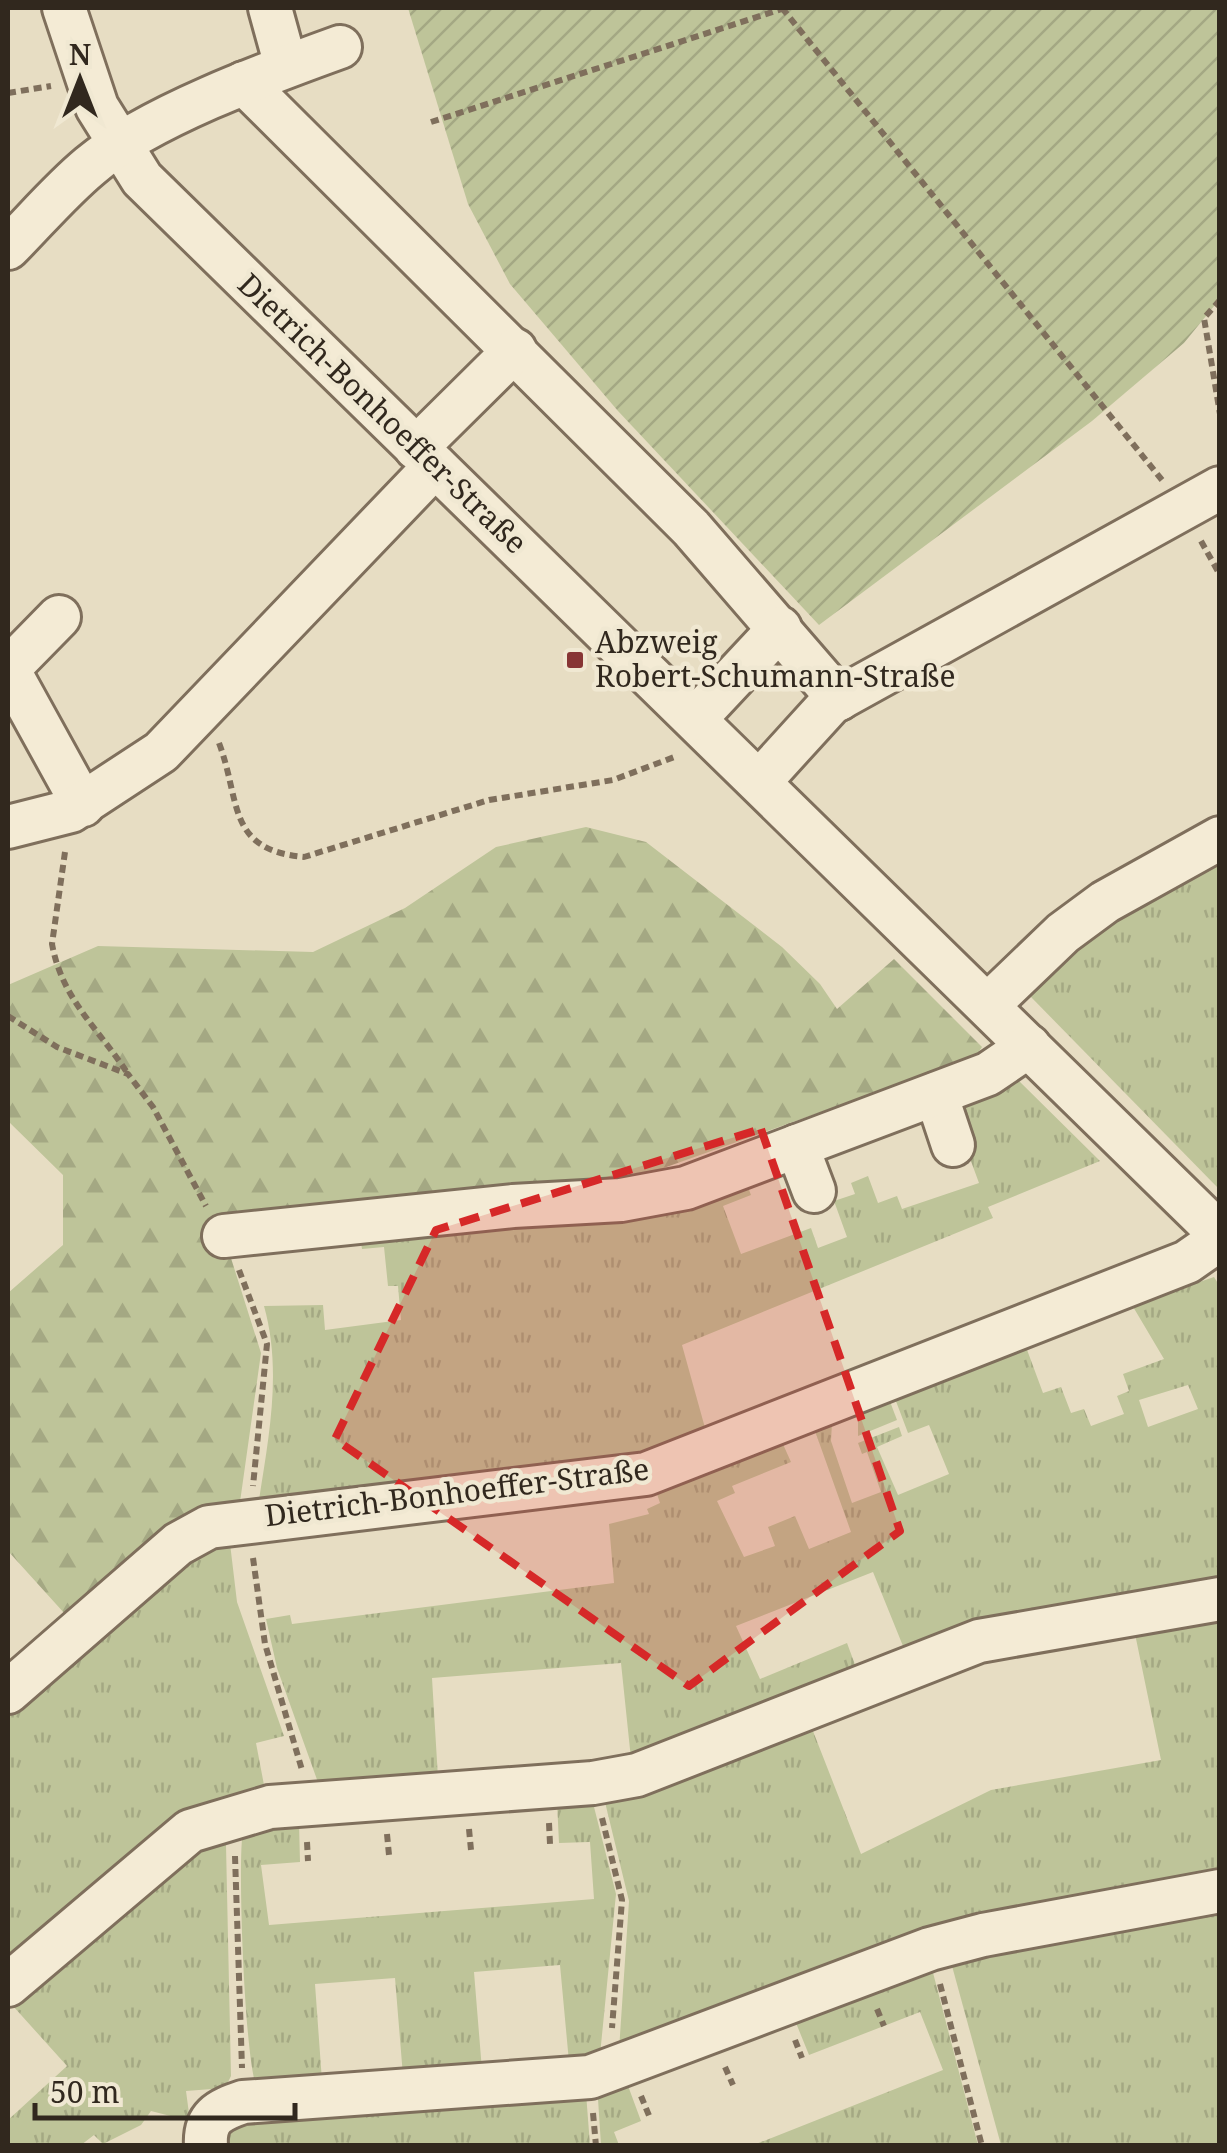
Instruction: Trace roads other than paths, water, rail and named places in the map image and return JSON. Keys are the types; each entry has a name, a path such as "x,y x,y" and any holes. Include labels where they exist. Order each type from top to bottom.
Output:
{"street":[{"name":"Dietrich-Bonhoeffer-Straße","path":"8,1692 178,1544 209,1527 646,1474 1187,1262 1220,1236 988,1004 142,179 118,146 85,80 64,8"},
{"path":"270,8 286,66"},
{"path":"8,248 90,166 118,146 244,83 340,47"},
{"path":"244,83 691,528 839,699"},
{"path":"8,827 77,808 162,752 426,457 514,350"},
{"path":"760,782 810,722 839,699 1220,488"},
{"path":"59,617 8,669 77,808"},
{"path":"705,729 780,628"},
{"path":"988,1004 1063,934 1105,902 1220,838"},
{"path":"224,1236 513,1206 621,1200 686,1188 988,1074 1029,1046"},
{"path":"936,1094 953,1145"},
{"path":"797,1146 814,1191"},
{"path":"8,1985 190,1831 234,1814 305,1804 593,1783 638,1774 979,1641 1220,1598"},
{"path":"206,2146 205,2130 212,2116 244,2102 360,2087 526,2074 610,2072 930,1949 982,1934 1220,1891"}],"place":[{"name":"Abzweig Robert-Schumann-Straße","path":"575,660"}]}
